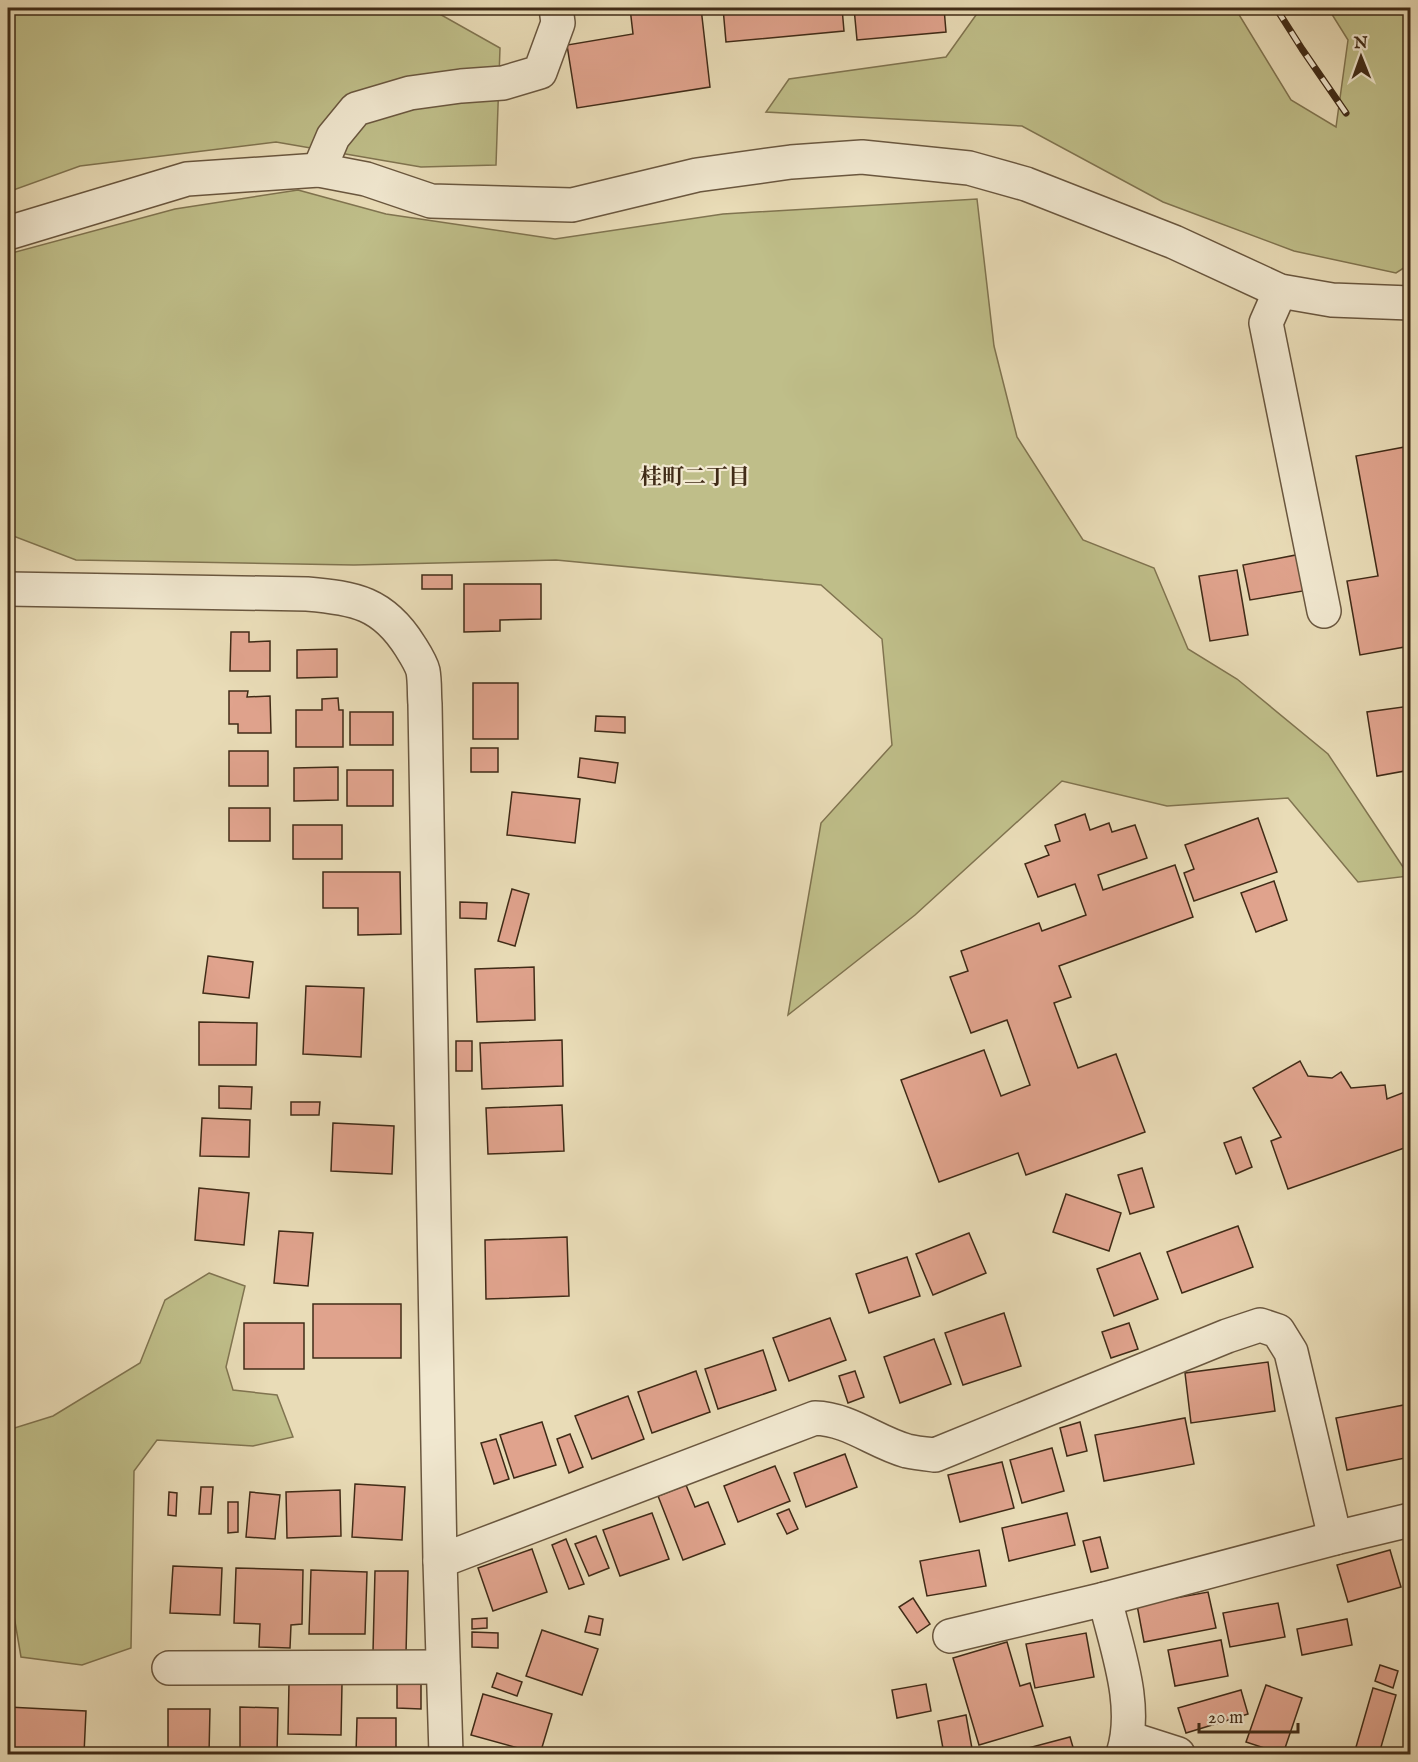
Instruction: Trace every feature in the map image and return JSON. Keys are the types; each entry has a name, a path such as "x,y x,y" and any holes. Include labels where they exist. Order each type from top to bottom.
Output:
{"street":[{"path":"319,170 333,137 356,109 410,93 503,83 540,72 558,23 556,8"},
{"path":"8,233 187,179 319,170 366,179 431,201 572,206 697,175 791,162 861,157 969,168 1026,184 1174,242 1280,291 1332,300 1410,303"},
{"path":"1280,291 1266,323 1324,611"},
{"path":"8,589 295,594 342,597 377,610 393,622 423,670 440,1562 446,1755"},
{"path":"440,1562 815,1418 850,1426 906,1451 935,1455 1227,1336 1260,1325 1278,1331 1291,1352 1335,1538"},
{"path":"950,1636 1105,1599 1410,1520"},
{"path":"1105,1599 1127,1698 1125,1746 1178,1755"},
{"path":"169,1668 443,1667"}],"shaded area":[{"path":"8,8 429,8 500,48 496,165 421,167 276,142 80,166 8,192"},
{"path":"981,8 1235,8 1291,100 1336,127 1348,40 1328,8 1407,8 1410,20 1410,264 1396,273 1294,251 1163,202 1022,126 766,112 789,79 946,57"},
{"path":"298,190 386,214 555,239 723,214 977,199 994,346 1017,437 1083,540 1154,568 1188,649 1237,679 1328,754 1409,876 1358,882 1288,798 1167,806 1062,781 915,915 788,1015 821,823 892,745 882,639 821,585 556,560 354,565 76,560 8,534 8,254 175,209"},
{"path":"209,1273 245,1286 226,1367 233,1390 277,1395 293,1437 253,1446 157,1440 134,1471 131,1648 82,1665 21,1657 8,1581 8,1430 53,1416 140,1363 165,1300"}],"building":[{"path":"630,8 701,8 710,87 577,108 567,45 633,34"},
{"path":"723,8 842,8 844,31 726,42"},
{"path":"854,8 944,8 946,32 857,40"},
{"path":"1410,446 1410,646 1360,655 1347,581 1378,576 1356,456"},
{"path":"1296,555 1303,591 1250,600 1243,565"},
{"path":"1237,570 1248,635 1210,641 1199,576"},
{"path":"422,575 452,575 452,589 422,589"},
{"path":"464,584 541,584 541,619 500,620 500,631 464,632"},
{"path":"231,632 249,632 249,642 270,641 270,671 230,671"},
{"path":"337,649 337,677 297,678 297,650"},
{"path":"473,683 518,683 518,739 473,739"},
{"path":"229,691 248,691 247,697 270,696 271,733 238,733 238,724 229,724"},
{"path":"338,698 339,710 343,710 343,747 296,747 296,710 322,710 322,699"},
{"path":"1410,706 1410,770 1377,776 1367,712"},
{"path":"350,712 393,712 393,745 350,745"},
{"path":"596,716 625,717 625,733 595,731"},
{"path":"471,748 498,748 498,772 471,772"},
{"path":"229,751 268,751 268,786 229,786"},
{"path":"580,758 618,763 615,783 578,777"},
{"path":"338,767 338,800 294,801 294,768"},
{"path":"347,770 393,770 393,806 347,806"},
{"path":"512,792 580,799 575,843 507,835"},
{"path":"229,808 270,808 270,841 229,841"},
{"path":"1085,814 1090,830 1109,823 1112,832 1135,825 1147,858 1098,875 1103,890 1175,865 1193,917 1059,966 1071,997 1054,1003 1078,1068 1116,1054 1145,1132 1026,1175 1018,1153 939,1182 901,1080 984,1050 1001,1096 1030,1085 1007,1020 971,1033 950,977 968,971 961,951 1039,923 1042,931 1086,915 1075,884 1038,897 1025,864 1049,855 1045,846 1060,841 1055,825"},
{"path":"1258,818 1277,872 1194,901 1184,873 1194,869 1185,845"},
{"path":"293,825 342,825 342,859 293,859"},
{"path":"323,872 400,872 401,934 358,935 358,908 323,908"},
{"path":"1274,881 1287,920 1256,932 1241,893"},
{"path":"512,889 529,894 515,946 498,941"},
{"path":"460,902 487,903 486,919 460,918"},
{"path":"208,956 253,962 249,998 203,993"},
{"path":"534,967 535,1020 477,1022 475,969"},
{"path":"306,986 364,988 361,1057 303,1054"},
{"path":"199,1022 257,1023 256,1065 199,1065"},
{"path":"562,1040 563,1086 482,1089 480,1043"},
{"path":"456,1041 472,1041 472,1071 456,1071"},
{"path":"1300,1061 1308,1076 1332,1078 1341,1072 1351,1088 1385,1085 1387,1099 1410,1090 1410,1146 1288,1189 1271,1141 1281,1137 1253,1088"},
{"path":"219,1086 252,1087 251,1109 219,1108"},
{"path":"291,1102 320,1102 319,1115 291,1115"},
{"path":"562,1105 564,1151 488,1154 486,1108"},
{"path":"202,1118 250,1120 249,1157 200,1156"},
{"path":"333,1123 394,1126 392,1174 331,1171"},
{"path":"1241,1137 1252,1167 1236,1174 1224,1143"},
{"path":"1142,1168 1154,1207 1130,1214 1118,1175"},
{"path":"199,1188 249,1193 244,1245 195,1240"},
{"path":"1066,1194 1121,1213 1109,1251 1053,1232"},
{"path":"1238,1226 1253,1267 1182,1293 1167,1252"},
{"path":"279,1231 313,1233 308,1286 274,1283"},
{"path":"969,1233 986,1273 933,1295 916,1254"},
{"path":"567,1237 569,1296 486,1299 485,1240"},
{"path":"1140,1253 1158,1299 1114,1316 1097,1269"},
{"path":"907,1257 920,1296 869,1313 856,1274"},
{"path":"313,1304 401,1304 401,1358 313,1358"},
{"path":"1004,1313 1021,1366 963,1385 945,1333"},
{"path":"830,1318 846,1360 789,1381 773,1338"},
{"path":"244,1323 304,1323 304,1369 244,1369"},
{"path":"1129,1323 1138,1349 1111,1358 1102,1332"},
{"path":"934,1339 951,1384 900,1403 884,1357"},
{"path":"763,1350 776,1390 718,1409 705,1369"},
{"path":"1268,1362 1275,1411 1191,1423 1185,1373"},
{"path":"696,1371 710,1412 652,1433 638,1392"},
{"path":"855,1371 864,1397 848,1403 839,1376"},
{"path":"628,1396 644,1439 592,1459 575,1416"},
{"path":"1409,1404 1410,1457 1347,1470 1336,1418"},
{"path":"1185,1418 1194,1464 1104,1481 1095,1435"},
{"path":"542,1422 556,1465 514,1478 500,1435"},
{"path":"1080,1422 1087,1451 1067,1456 1060,1428"},
{"path":"570,1434 583,1467 569,1473 557,1439"},
{"path":"496,1439 509,1479 494,1484 481,1443"},
{"path":"1052,1448 1064,1491 1022,1503 1010,1460"},
{"path":"845,1454 857,1487 806,1507 794,1473"},
{"path":"1002,1462 1014,1508 960,1522 948,1475"},
{"path":"775,1466 790,1501 738,1522 724,1486"},
{"path":"355,1484 405,1487 402,1540 352,1537"},
{"path":"686,1485 695,1507 708,1502 725,1544 683,1560 658,1496"},
{"path":"201,1487 213,1487 211,1514 199,1514"},
{"path":"340,1490 341,1536 287,1538 286,1492"},
{"path":"169,1492 177,1493 176,1516 168,1515"},
{"path":"250,1492 280,1495 275,1539 246,1537"},
{"path":"228,1502 238,1502 238,1532 228,1533"},
{"path":"789,1509 798,1529 787,1534 777,1514"},
{"path":"652,1513 669,1559 620,1576 603,1530"},
{"path":"1067,1513 1075,1545 1009,1561 1002,1528"},
{"path":"596,1536 609,1568 589,1576 575,1544"},
{"path":"1100,1537 1108,1568 1091,1572 1083,1541"},
{"path":"566,1539 584,1584 569,1589 552,1545"},
{"path":"532,1549 547,1592 493,1611 478,1568"},
{"path":"979,1550 986,1586 927,1596 920,1561"},
{"path":"1390,1550 1401,1587 1348,1602 1337,1565"},
{"path":"173,1566 222,1568 220,1615 170,1613"},
{"path":"236,1568 303,1570 302,1624 291,1625 290,1648 259,1647 260,1624 234,1623"},
{"path":"311,1570 367,1572 365,1634 309,1634"},
{"path":"375,1571 408,1571 406,1654 373,1652"},
{"path":"1208,1592 1216,1628 1144,1642 1137,1605"},
{"path":"913,1598 930,1624 917,1633 899,1607"},
{"path":"1278,1603 1285,1637 1230,1647 1223,1613"},
{"path":"589,1616 603,1619 600,1635 585,1632"},
{"path":"487,1618 487,1628 472,1629 472,1619"},
{"path":"1347,1619 1352,1645 1302,1655 1297,1629"},
{"path":"542,1630 598,1649 582,1695 526,1676"},
{"path":"472,1632 498,1633 498,1648 472,1647"},
{"path":"1086,1633 1094,1677 1035,1688 1026,1644"},
{"path":"1221,1640 1228,1676 1175,1686 1168,1650"},
{"path":"1007,1642 1020,1686 1030,1683 1043,1726 979,1745 953,1658"},
{"path":"1380,1665 1398,1671 1393,1688 1375,1681"},
{"path":"497,1673 522,1682 517,1696 492,1687"},
{"path":"289,1683 342,1684 341,1735 288,1734"},
{"path":"397,1683 421,1684 421,1709 397,1708"},
{"path":"926,1684 931,1711 897,1718 892,1690"},
{"path":"1266,1685 1302,1698 1283,1754 1246,1742"},
{"path":"1373,1688 1396,1695 1379,1754 1354,1754"},
{"path":"1241,1690 1248,1714 1186,1733 1178,1708"},
{"path":"483,1694 552,1714 540,1754 471,1735"},
{"path":"8,1707 86,1711 84,1754 8,1754"},
{"path":"240,1707 278,1708 277,1754 240,1754"},
{"path":"168,1709 210,1709 209,1754 168,1754"},
{"path":"966,1715 973,1754 944,1754 938,1721"},
{"path":"357,1718 396,1718 396,1754 356,1754"},
{"path":"1070,1737 1075,1754 1009,1754 1009,1753"}],"railway":[{"path":"1276,8 1346,113"}],"district":[{"name":"桂町二丁目","path":"695,476"}]}
